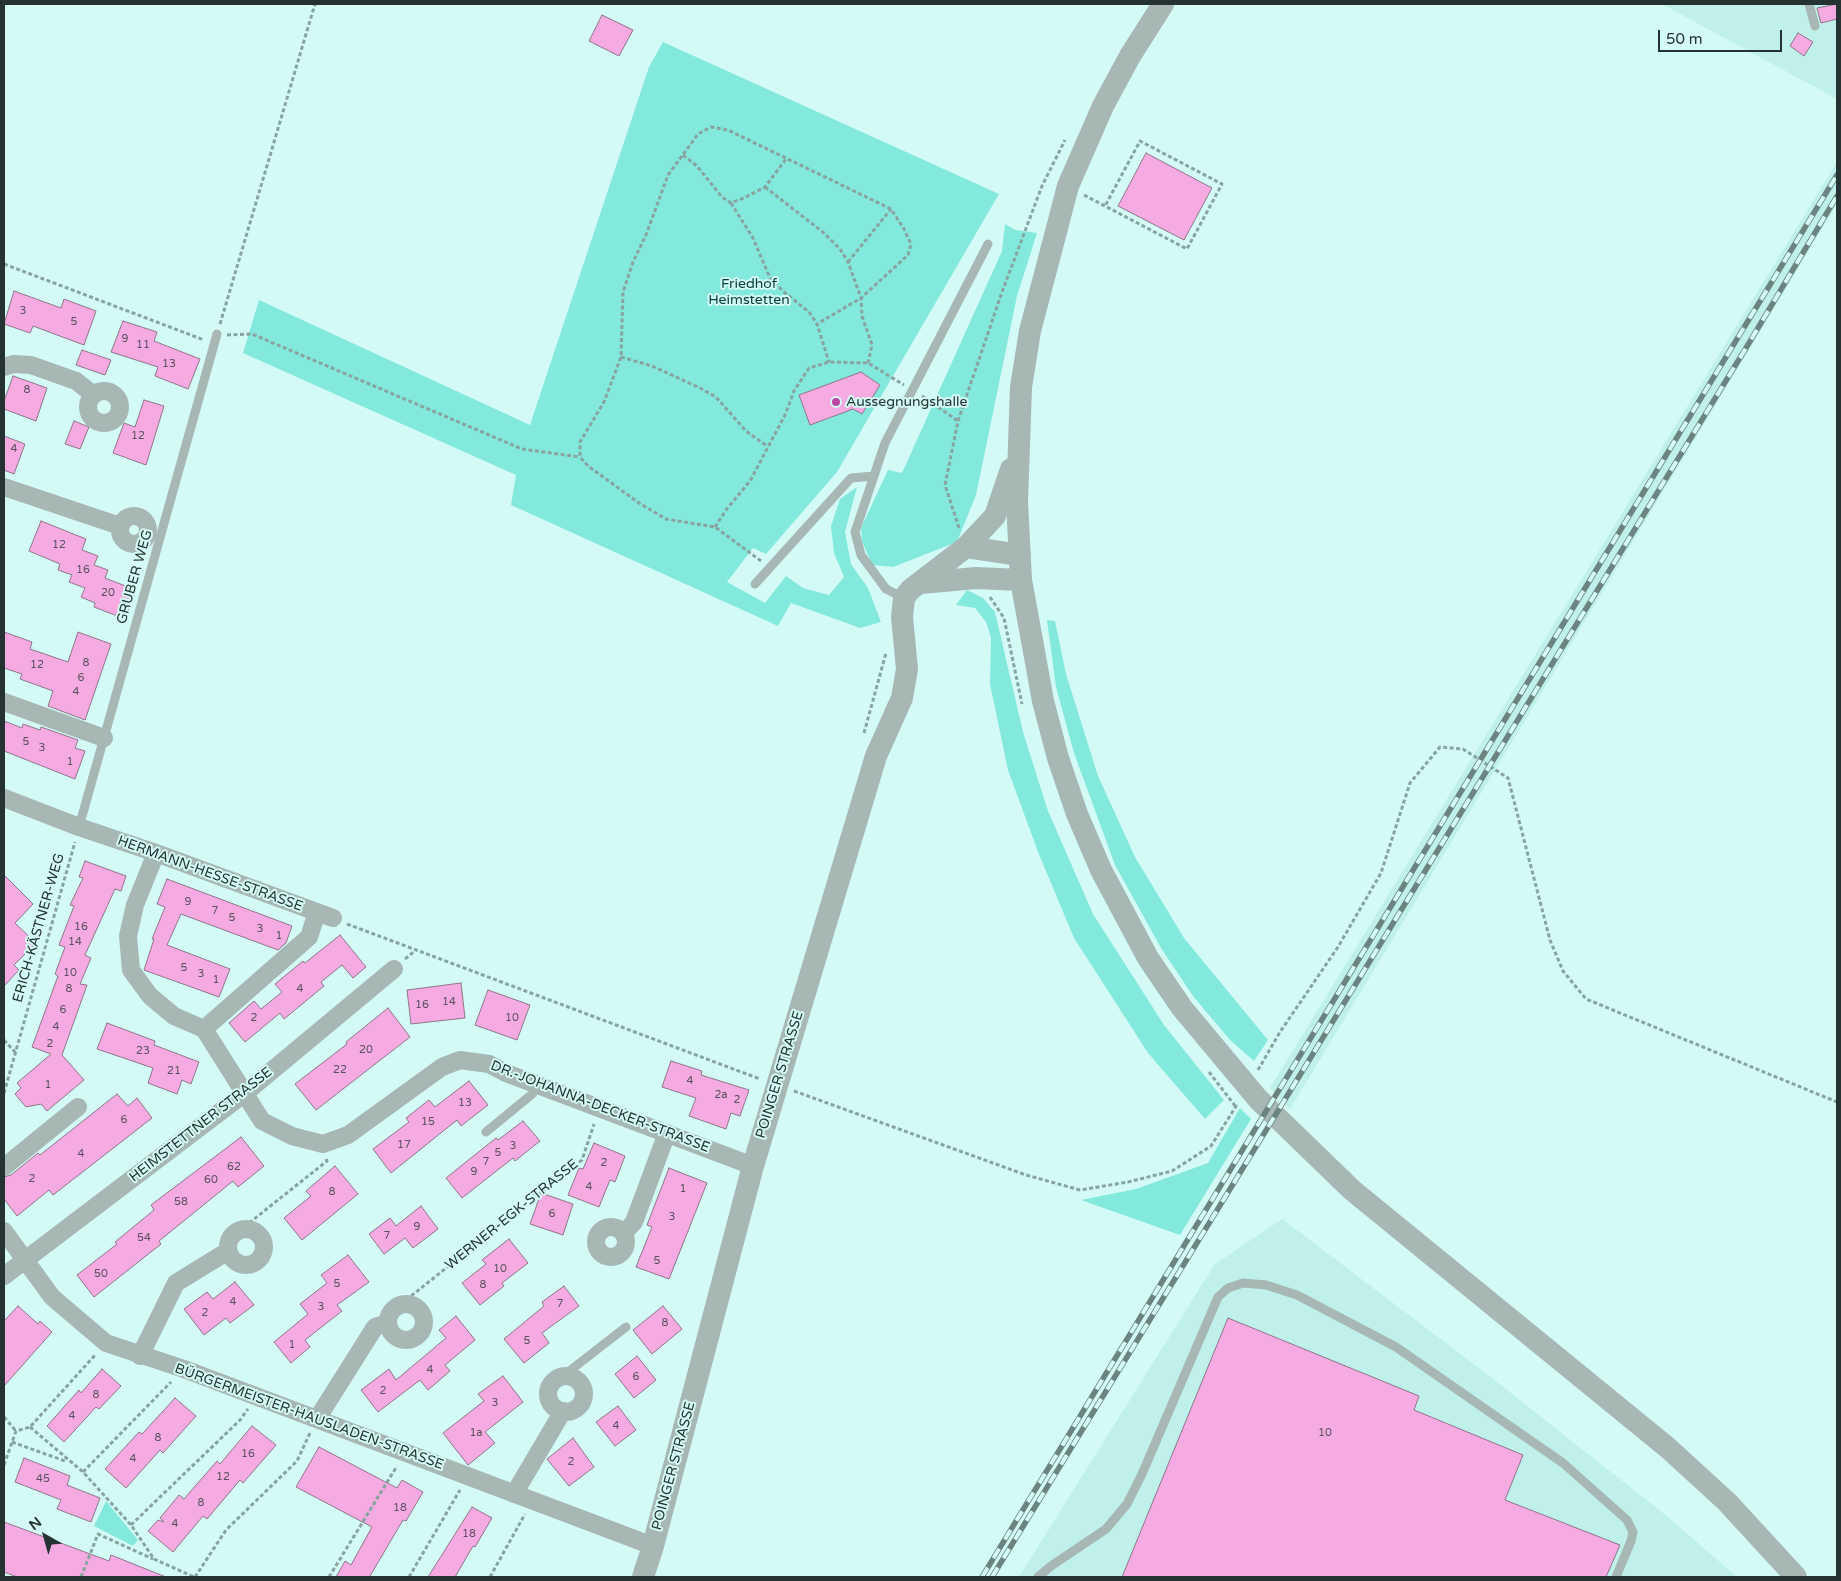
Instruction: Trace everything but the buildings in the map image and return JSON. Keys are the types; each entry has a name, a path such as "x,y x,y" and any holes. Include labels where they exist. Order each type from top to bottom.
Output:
{"street":[{"path":"1163,4 1130,56 1103,106 1068,186 1030,331 1021,387 1017,449 1021,580 1043,701 1058,758 1077,814 1101,870 1148,958 1182,1008 1212,1060 1258,1099 1352,1190 1668,1448 1727,1502 1796,1577"},
{"path":"4,367 13,364 31,365 76,381 94,395"},
{"path":"904,598 910,590 966,547 995,516 1017,449"},
{"path":"4,487 120,526"},
{"path":"966,547 1020,555"},
{"path":"921,583 976,578 1021,580"},
{"name":"POINGER STRASSE","path":"643,1577 653,1546 753,1166 773,1083 876,756 904,691 907,669 902,617 904,598"},
{"path":"4,702 104,738"},
{"name":"HERMANN-HESSE-STRASSE","path":"4,798 79,827 325,915"},
{"path":"156,853 135,905 128,936 131,970 150,996 174,1016 204,1028 262,1121 292,1136 323,1144"},
{"path":"204,1028 309,937 325,915"},
{"name":"HEIMSTETTNER STRASSE","path":"4,1276 245,1092 394,969"},
{"name":"DR.-JOHANNA-DECKER-STRASSE","path":"323,1144 348,1135 442,1067 460,1060 489,1064 539,1086 753,1166"},
{"path":"4,1167 78,1107"},
{"path":"624,1233 634,1222 667,1133"},
{"path":"245,1229 256,1233 263,1243 262,1254 255,1263 244,1265 234,1260 228,1251 230,1239 239,1231 245,1229"},
{"name":"BÜRGERMEISTER-HAUSLADEN-STRASSE","path":"4,1231 52,1297 106,1343 140,1356 184,1369 653,1546"},
{"path":"140,1356 176,1283 228,1251"},
{"path":"401,1304 418,1308 424,1320 422,1331 413,1339 401,1340 391,1334 387,1323 391,1311 401,1304"},
{"path":"317,1419 376,1327 387,1323"},
{"path":"563,1376 574,1378 579,1382 584,1393 580,1404 575,1409 563,1411 550,1402 548,1391 553,1381 563,1376"},
{"path":"514,1494 563,1411"}],"lane":[{"path":"1809,4 1816,26"},
{"path":"904,598 886,589 881,583 861,555 855,532 885,443 988,244"},
{"name":"GRUBER WEG","path":"79,827 216,338"},
{"path":"755,584 851,478 874,476"},
{"path":"486,1132 531,1095 539,1086"},
{"path":"1038,1577 1106,1529 1127,1504 1142,1474 1218,1297 1228,1288 1243,1283 1266,1284 1297,1295 1396,1347 1563,1463 1627,1520 1633,1532 1616,1577"},
{"path":"563,1376 626,1327"}],"path":[{"path":"216,338 315,4"},
{"path":"770,567 736,540 715,527 666,519 639,503 588,466 580,456 580,442 604,402 621,357 626,284 668,175 698,134 711,128 728,130 891,209 911,244 908,255 862,298 817,324"},
{"path":"1068,186 1105,206 1187,249 1222,184 1140,140 1105,206"},
{"path":"683,155 697,166 722,197 731,203 753,238 770,278 809,312 817,324 829,362"},
{"path":"731,203 744,198 764,186 786,159"},
{"path":"764,186 824,234 840,249 848,262 862,298 862,316 872,345 868,363"},
{"path":"848,262 891,209"},
{"path":"4,264 216,338 252,334 522,449 580,456"},
{"path":"621,357 652,366 716,397 746,431 767,446"},
{"path":"715,527 726,510 750,482 794,391 809,368 829,362 868,363 958,421"},
{"path":"1256,1074 1280,1032 1338,947 1381,873 1410,782 1440,747 1463,749 1508,778 1550,940 1563,971 1586,998 1837,1102"},
{"name":"ERICH-KÄSTNER-WEG","path":"4,1093 79,827"},
{"path":"325,915 773,1083 1026,1175 1080,1190 1128,1182 1172,1171 1211,1146 1241,1099"},
{"path":"4,1040 16,1052"},
{"path":"1212,1060 1211,1077 1236,1107"},
{"name":"WERNER-EGK-STRASSE","path":"401,1304 582,1160 600,1108"},
{"path":"239,1231 327,1161 323,1144"},
{"path":"16,1431 30,1427 106,1343"},
{"path":"82,1472 184,1369"},
{"path":"131,1526 240,1420 258,1397"},
{"path":"4,1417 16,1431"},
{"path":"81,1577 98,1534 194,1577 226,1530 297,1461 317,1419"},
{"path":"30,1427 68,1462 82,1472 131,1526 154,1560"},
{"path":"4,1465 16,1431"},
{"path":"12,1442 68,1462"},
{"path":"329,1577 406,1453"},
{"path":"409,1577 468,1476"},
{"path":"490,1577 532,1500"}],"shaded area":[{"path":"1662,4 1837,4 1837,99"},
{"path":"1837,162 1837,204 1290,1109 1270,1088"},
{"path":"1282,1219 1479,1368 1668,1517 1737,1577 1019,1577 1215,1264"}],"green space":[{"name":"Friedhof Heimstetten","path":"663,42 999,194 837,472 766,554 753,548 727,582 765,603 786,576 803,588 829,595 844,577 834,553 831,526 840,499 857,487 845,532 851,564 868,588 881,622 860,628 791,603 778,626 511,505 516,475 243,353 259,300 530,425 649,67"},
{"path":"1005,224 1015,230 1037,233 1017,296 976,495 957,542 893,567 872,565 862,541 861,528 888,470 902,473 1002,251"},
{"path":"967,590 983,598 995,612 1023,732 1048,811 1093,914 1164,1025 1224,1100 1205,1119 1148,1053 1074,938 1038,852 1008,770 990,684 991,637 986,622 975,608 956,605"},
{"path":"1047,620 1055,621 1066,674 1098,776 1135,857 1184,938 1268,1040 1254,1061 1230,1040 1193,996 1161,948 1115,865 1074,753 1056,687"},
{"path":"1240,1108 1251,1119 1180,1235 1081,1200 1136,1189 1208,1163"},
{"path":"106,1501 138,1540 133,1546 94,1526"}],"railway":[{"path":"982,1577 1837,175"},
{"path":"992,1577 1746,348 1837,196"}],"place":[{"name":"Aussegnungshalle","path":"836,402"}]}
